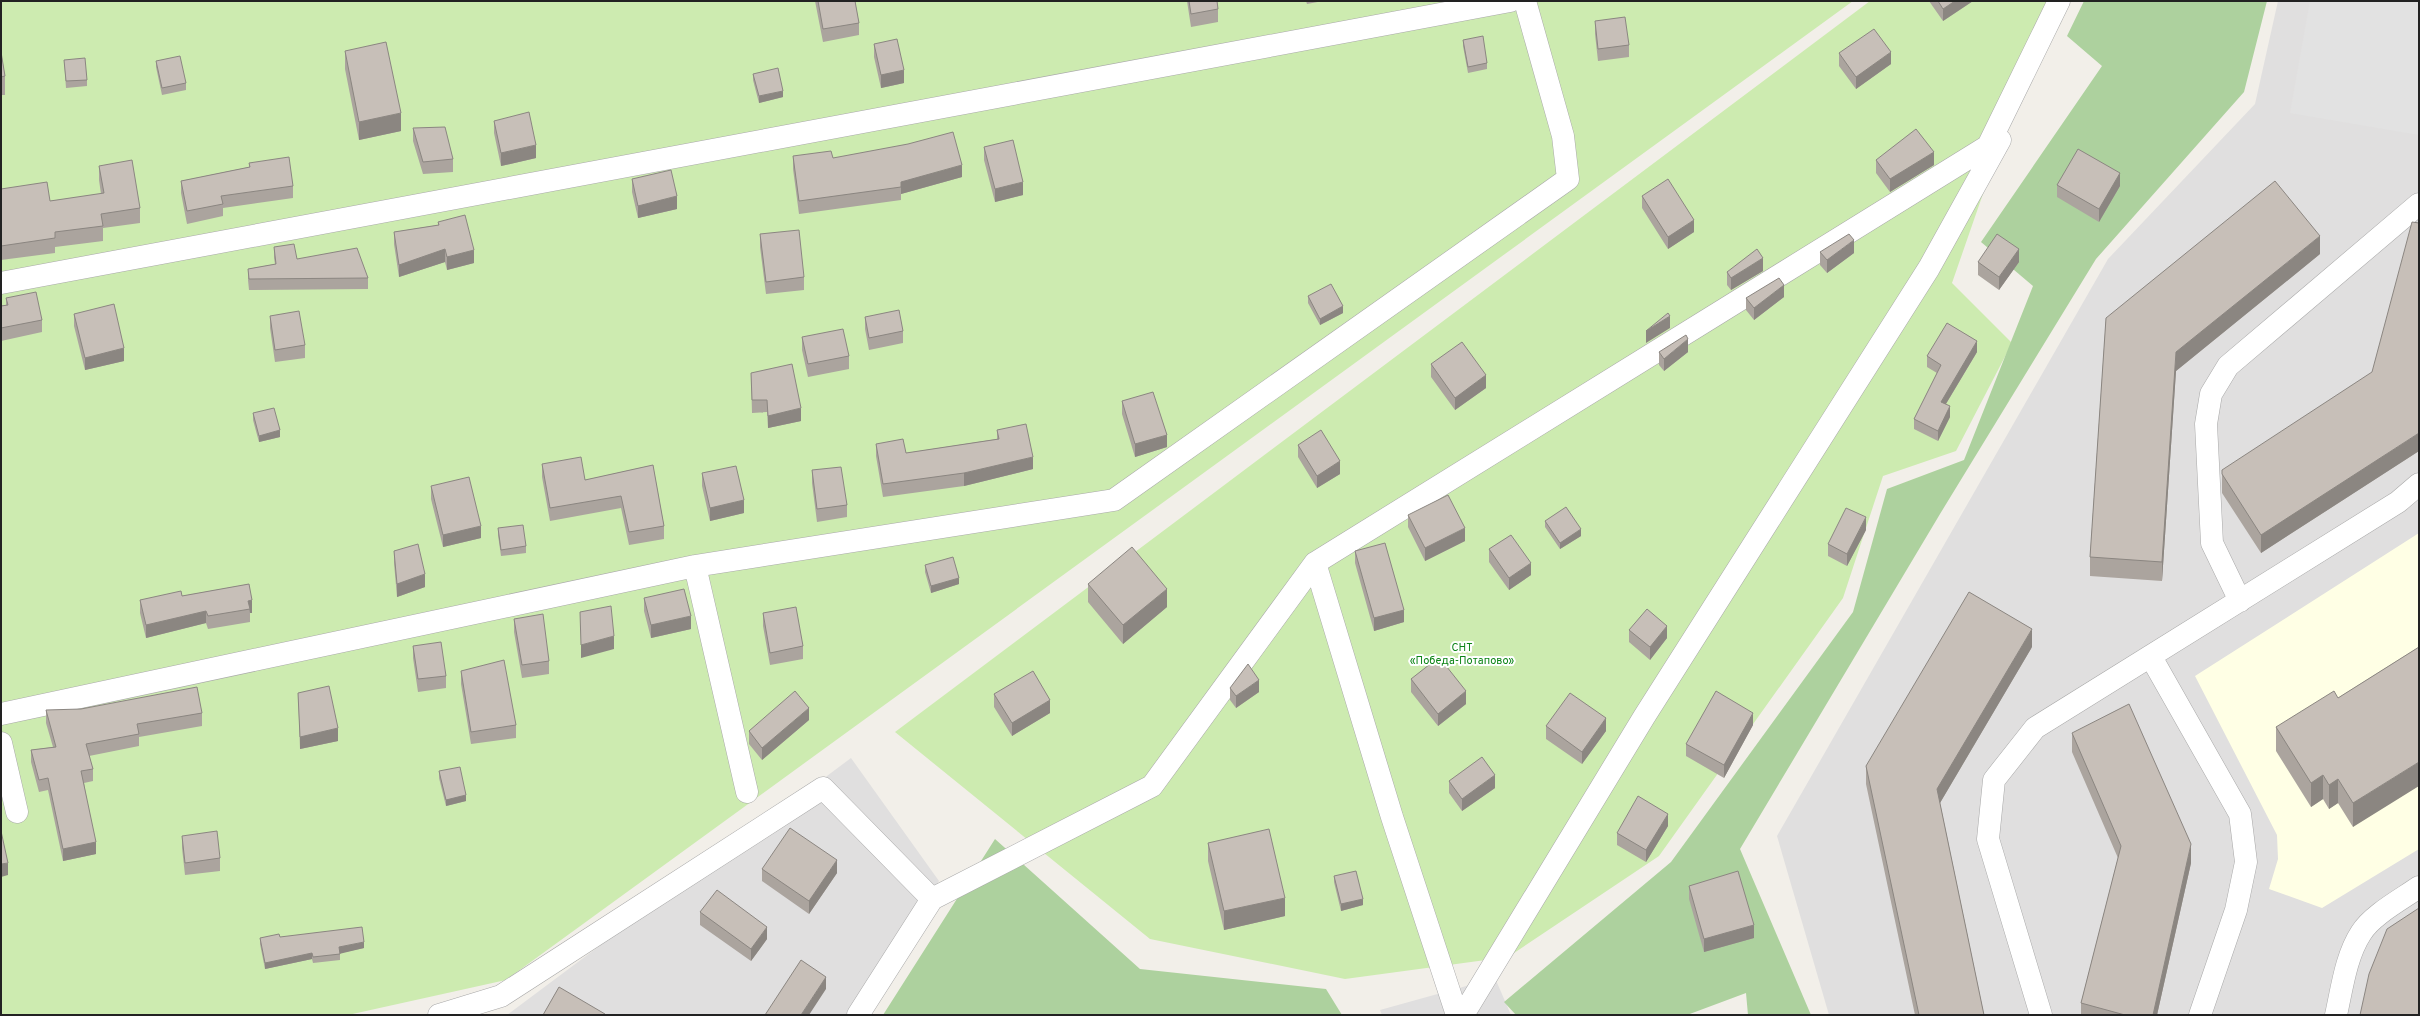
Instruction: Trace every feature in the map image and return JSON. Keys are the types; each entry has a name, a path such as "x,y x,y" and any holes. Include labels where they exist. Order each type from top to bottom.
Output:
{"street":[{"path":"1,283 1510,1"},
{"path":"1,714 695,566 1114,500 1568,179 1563,136 1525,1"},
{"path":"858,1015 932,899 1152,786 1315,562 1988,146 2059,1"},
{"path":"1463,1015 1644,717 1929,268 2044,59 2063,1"},
{"path":"2240,601 2212,543 2206,424 2211,394 2228,366 2419,204"},
{"path":"2041,1015 1988,839 1994,780 2035,728 2398,502 2419,484"},
{"path":"1315,562 1392,816 1456,1015"},
{"path":"695,566 747,792"},
{"path":"2151,657 2240,814 2246,862 2236,910 2200,1015"},
{"path":"1,742 17,812"},
{"path":"439,1015 501,996 823,788 932,899"},
{"path":"2336,1015 2348,962 2361,932 2385,910 2419,887"}],"shaded area":[{"path":"2278,1 2419,1 2419,1015 1829,1015 1777,836 2108,259 2255,104"},
{"path":"2310,1 2419,1 2419,135 2290,113"},
{"path":"2419,533 2419,849 2322,908 2269,889 2278,859 2277,835 2195,676"},
{"path":"851,758 939,881 852,1015 507,1015"},
{"path":"1495,978 1511,1015 1382,1015 1380,1010"}],"green space":[{"path":"1,1 1853,1 506,980 348,1015 1,1015"},
{"name":"СНТ «Победа-Потапово»","path":"1870,1 2050,1 1952,283 2012,343 1956,451 1883,476 1843,598 1659,856 1508,957 1345,979 1150,939 895,732"},
{"path":"2084,1 2267,1 2244,92 2096,259 1940,514 1740,849 1811,1015 1748,1015 1746,993 1687,1015 1516,1015 1504,1002 1671,862 1853,612 1887,489 1964,460 2033,286 1981,242 2102,66 2067,36"},
{"path":"995,839 1140,969 1326,989 1342,1015 883,1015"}],"building":[{"path":"818,1 855,1 859,23 823,29"},
{"path":"1189,1 1217,1 1218,9 1191,14"},
{"path":"1938,1 1955,1 1943,9"},
{"path":"1625,17 1629,45 1598,49 1595,21"},
{"path":"1874,29 1891,52 1856,77 1839,53"},
{"path":"1483,36 1487,63 1468,67 1463,40"},
{"path":"897,39 904,70 881,75 874,44"},
{"path":"386,42 401,113 359,122 345,51"},
{"path":"1,52 5,76 1,77"},
{"path":"180,56 186,83 162,88 156,61"},
{"path":"85,58 87,80 66,81 64,60"},
{"path":"778,68 783,91 759,96 753,74"},
{"path":"529,112 536,145 501,153 494,121"},
{"path":"445,127 453,159 423,162 413,128"},
{"path":"1916,129 1934,152 1890,179 1876,160"},
{"path":"953,132 962,165 901,182 901,187 799,201 793,156 831,151 833,158 908,144"},
{"path":"1013,140 1023,182 995,189 984,147"},
{"path":"2078,149 2120,173 2099,209 2057,185"},
{"path":"289,157 293,186 221,196 223,204 187,211 181,181 250,167 249,163"},
{"path":"132,160 140,208 101,214 103,226 55,232 55,238 1,246 1,189 47,182 50,201 104,193 99,166"},
{"path":"671,170 677,196 638,206 632,179"},
{"path":"1668,179 1694,220 1668,237 1642,196"},
{"path":"2275,181 2320,236 2176,352 2162,562 2090,557 2106,318"},
{"path":"465,215 474,250 447,257 445,249 399,265 394,232 439,225 438,222"},
{"path":"2412,222 2419,223 2419,433 2261,535 2222,474 2222,470 2372,372"},
{"path":"799,230 804,277 766,282 760,234"},
{"path":"1849,234 1854,240 1827,260 1820,252"},
{"path":"1997,234 2019,249 1999,277 1978,262"},
{"path":"294,244 297,259 357,248 368,278 249,279 248,269 276,264 274,247"},
{"path":"1757,249 1763,258 1731,278 1727,272"},
{"path":"1779,278 1784,285 1754,308 1746,298"},
{"path":"1331,284 1343,306 1320,319 1308,296"},
{"path":"36,292 42,320 1,328 1,306 8,305 6,298"},
{"path":"114,304 124,348 85,358 74,314"},
{"path":"899,310 903,331 869,338 865,317"},
{"path":"299,311 305,345 275,350 270,316"},
{"path":"1668,313 1670,316 1646,331"},
{"path":"1947,323 1977,341 1941,402 1950,406 1938,431 1914,419 1941,365 1927,356"},
{"path":"843,329 849,356 808,364 802,337"},
{"path":"1686,335 1688,339 1664,359 1659,352"},
{"path":"1462,342 1486,375 1455,398 1431,364"},
{"path":"792,364 801,408 768,416 767,400 752,400 751,373"},
{"path":"1153,392 1167,435 1135,444 1122,401"},
{"path":"274,408 280,430 259,436 253,413"},
{"path":"1026,424 1033,457 964,473 883,484 876,444 903,439 906,453 999,439 997,430"},
{"path":"1321,430 1340,461 1317,476 1298,445"},
{"path":"581,457 585,480 653,465 664,526 629,532 621,496 550,508 542,464"},
{"path":"736,466 744,500 710,508 702,473"},
{"path":"841,467 847,505 817,509 812,470"},
{"path":"469,477 481,526 443,535 431,486"},
{"path":"1448,495 1465,528 1425,548 1408,515"},
{"path":"1566,507 1581,529 1560,543 1545,521"},
{"path":"1846,508 1866,517 1847,554 1828,544"},
{"path":"523,525 526,546 501,550 498,528"},
{"path":"1511,535 1531,563 1509,578 1489,549"},
{"path":"1385,543 1404,610 1374,618 1355,551"},
{"path":"418,544 425,574 397,584 394,551"},
{"path":"1132,547 1167,589 1123,625 1088,584"},
{"path":"953,557 959,578 931,586 925,565"},
{"path":"249,584 252,600 248,601 250,609 208,616 206,611 146,625 140,600 181,591 182,596"},
{"path":"684,589 691,616 651,625 644,598"},
{"path":"1969,592 2032,629 1937,789 1984,1015 1919,1015 1866,766"},
{"path":"611,606 614,636 581,645 580,612"},
{"path":"796,607 803,646 770,653 763,613"},
{"path":"1647,609 1667,626 1650,647 1629,630"},
{"path":"543,614 549,661 522,665 514,619"},
{"path":"441,642 446,676 418,679 413,646"},
{"path":"2419,647 2419,762 2353,803 2338,779 2329,785 2323,775 2311,783 2276,727 2334,691 2338,698"},
{"path":"1439,657 1466,691 1438,714 1411,679"},
{"path":"504,660 516,725 471,732 461,671"},
{"path":"1248,664 1259,680 1236,696 1230,688"},
{"path":"1033,671 1050,700 1012,723 994,694"},
{"path":"329,686 338,728 300,737 298,693"},
{"path":"197,687 202,713 137,724 139,734 86,744 93,769 81,771 96,842 63,849 48,778 39,780 31,750 56,747 46,710 81,709"},
{"path":"795,691 809,708 762,748 749,731"},
{"path":"1716,691 1753,713 1724,765 1686,744"},
{"path":"1570,693 1606,718 1582,752 1546,726"},
{"path":"2129,704 2191,844 2153,1015 2125,1015 2081,1003 2121,846 2072,733"},
{"path":"1482,757 1495,775 1462,799 1449,781"},
{"path":"460,767 466,795 446,800 439,771"},
{"path":"1638,796 1668,814 1646,850 1617,833"},
{"path":"790,828 837,860 809,901 762,869"},
{"path":"1269,829 1285,898 1224,911 1208,843"},
{"path":"1,831 8,863 1,864"},
{"path":"217,831 220,858 185,863 182,836"},
{"path":"1356,871 1363,899 1341,904 1334,876"},
{"path":"1738,871 1754,925 1704,939 1689,886"},
{"path":"717,890 767,927 751,949 700,912"},
{"path":"2419,908 2418,1015 2360,1015 2369,974 2387,929"},
{"path":"362,927 364,942 339,947 340,954 313,957 312,953 265,963 260,938 279,934 280,937"},
{"path":"801,960 826,977 801,1015 765,1015"},
{"path":"559,987 605,1014 543,1015"}]}
